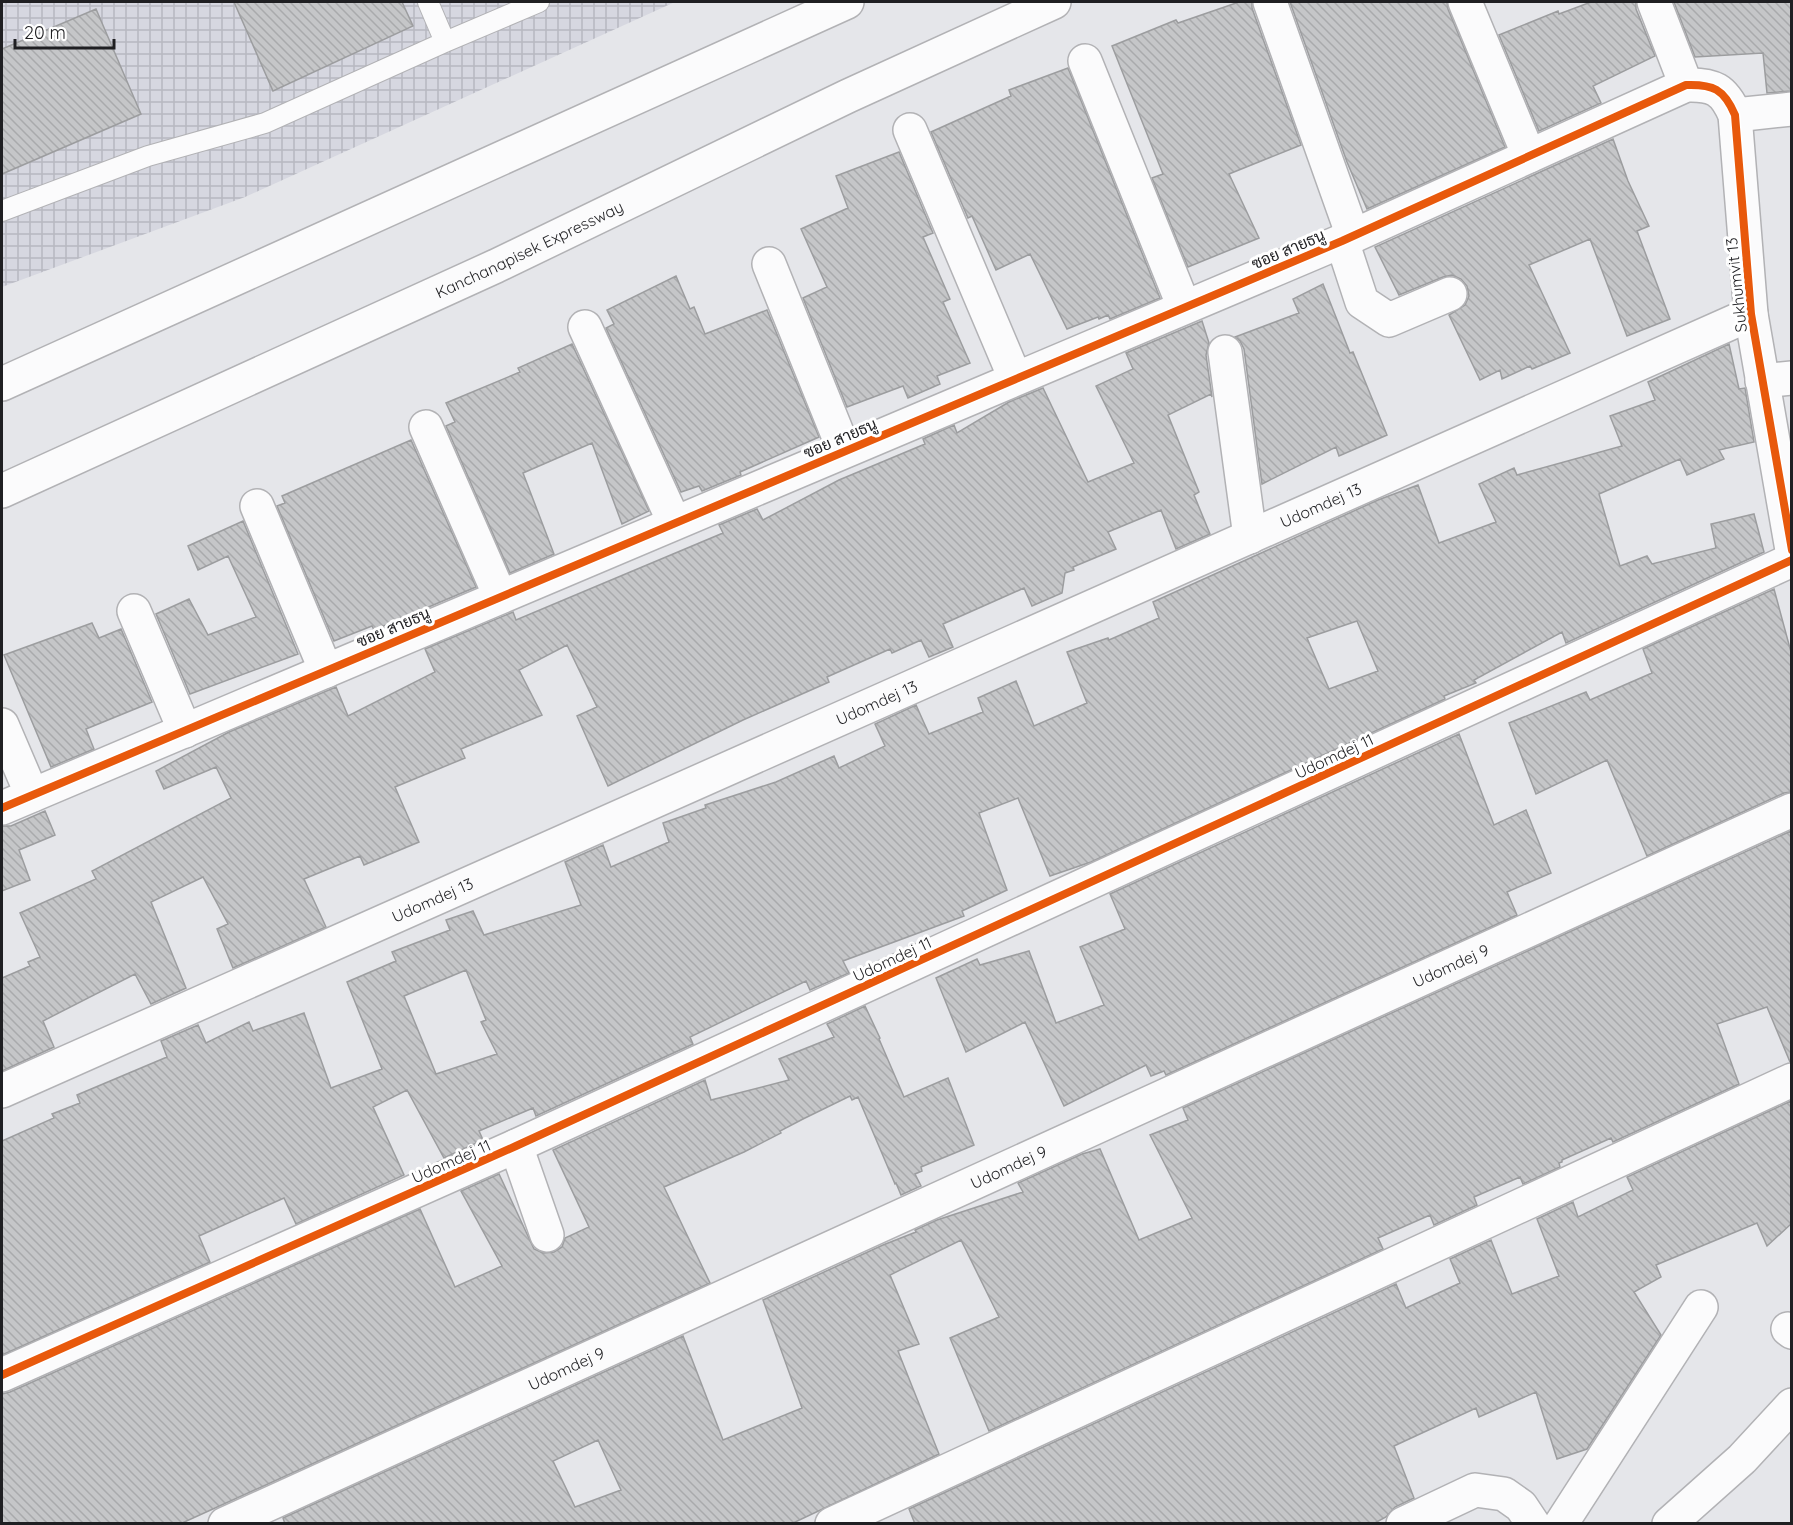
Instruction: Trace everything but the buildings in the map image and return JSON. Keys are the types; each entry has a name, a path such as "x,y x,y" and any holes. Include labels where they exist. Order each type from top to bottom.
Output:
{"main road":[{"path":"2,384 847,2"},
{"name":"Kanchanapisek Expressway","path":"2,491 496,266 848,96 1054,2"},
{"path":"1270,2 1347,238 1362,302 1389,320 1450,294"},
{"path":"1465,2 1529,156"},
{"path":"1654,2 1686,86"},
{"path":"1085,61 1184,307"},
{"name":"Sukhumvit 13","path":"1686,86 1707,85 1719,91 1729,100 1735,115 1751,314 1777,380 1791,550"},
{"name":"ซอย สายธนู","path":"2,808 1347,238 1686,86"},
{"path":"1735,115 1791,109"},
{"path":"910,130 1015,378"},
{"path":"769,264 844,450"},
{"name":"Udomdej 13","path":"2,1091 1751,314"},
{"path":"585,327 674,522"},
{"path":"1225,352 1250,537"},
{"path":"426,427 500,596"},
{"path":"257,506 326,671"},
{"name":"Udomdej 11","path":"2,1375 516,1146 1791,560"},
{"path":"134,611 185,730"},
{"path":"2,725 32,795"},
{"name":"Udomdej 9","path":"225,1524 1791,810"},
{"path":"832,1524 882,1513 1791,1080"},
{"path":"516,1146 547,1235"},
{"path":"1560,1524 1701,1307"},
{"path":"1669,1524 1742,1459 1791,1405"},
{"path":"1403,1524 1475,1490 1504,1494 1521,1506 1533,1524"}],"lane":[{"path":"428,2 445,42"},
{"path":"2,211 148,156 265,123 539,2"}],"shaded area":[{"path":"2,2 675,2 245,197 2,287"}],"cycle path":[{"path":"2,808 1342,241 1686,85 1704,86 1716,90 1726,99 1735,115 1751,314 1792,550"},
{"path":"2,1375 516,1146 1792,560"}]}
